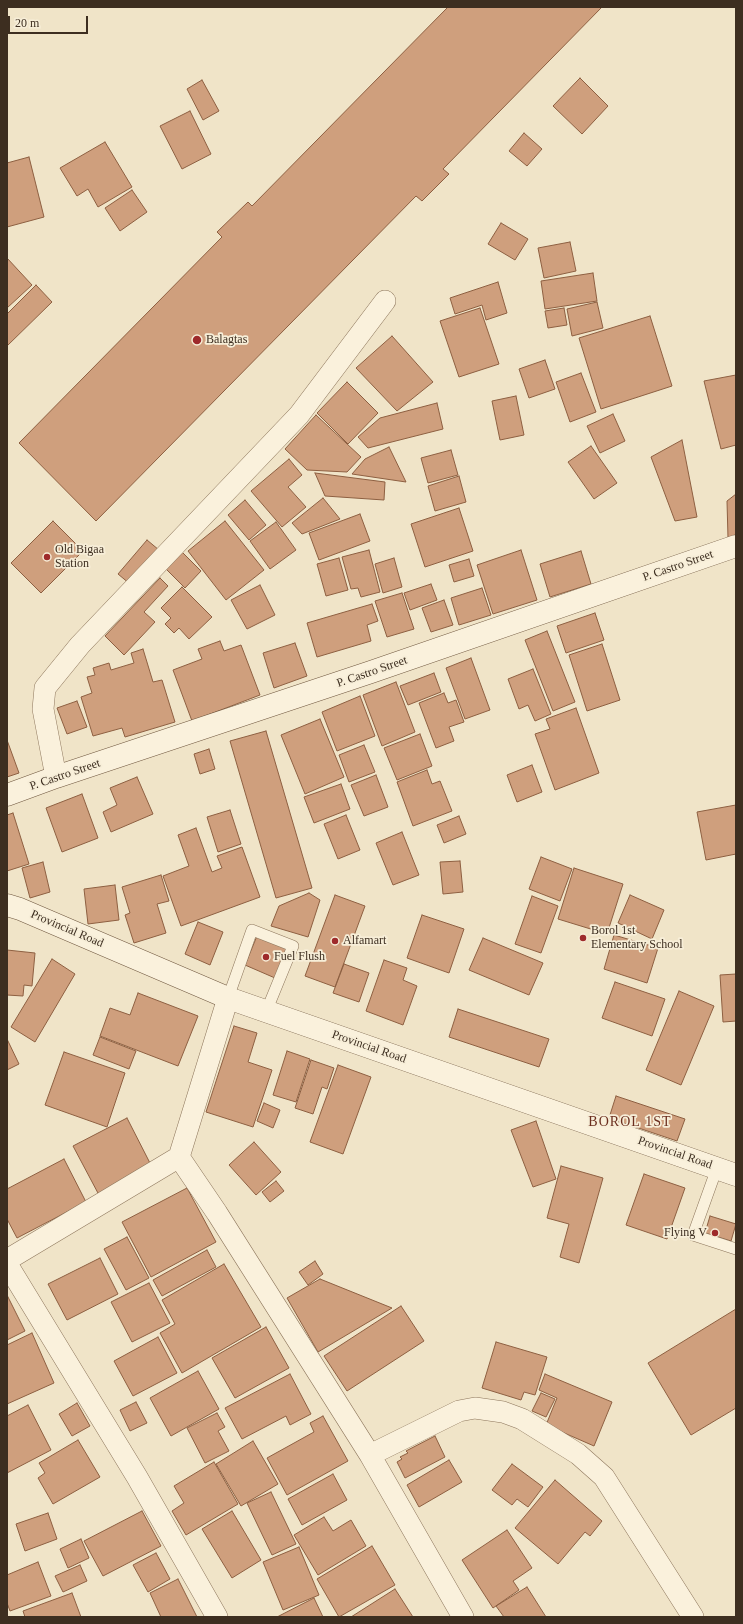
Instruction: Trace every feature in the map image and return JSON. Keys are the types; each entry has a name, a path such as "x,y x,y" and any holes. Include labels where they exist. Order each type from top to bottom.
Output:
{"main road":[{"name":"P. Castro Street","path":"7,796 56,777 372,672 736,546"},
{"name":"Provincial Road","path":"7,905 20,909 228,998 727,1171"}],"street":[{"path":"56,777 42,708 45,688 80,645 299,415 385,301"},
{"path":"7,1260 179,1156 228,998"},
{"path":"179,1156 222,1220 370,1455 463,1617"},
{"path":"7,1264 137,1477 217,1617"},
{"path":"370,1455 459,1411 476,1408 503,1412 522,1419 578,1454 604,1477 693,1617"}],"lane":[{"path":"228,998 252,930 293,946 266,1012"},
{"path":"727,1171 693,1236 736,1249"}],"building":[{"name":"Balagtas","path":"448,7 602,7 443,169 449,174 422,201 416,196 96,521 19,443 222,237 217,232 248,202 252,206"},
{"path":"580,78 608,106 582,134 553,106"},
{"path":"202,80 219,111 203,120 187,89"},
{"path":"190,111 211,154 182,169 160,126"},
{"path":"524,133 542,149 527,166 509,151"},
{"path":"105,142 132,187 98,207 88,189 77,196 60,168"},
{"path":"29,157 44,217 7,227 7,163"},
{"path":"132,190 147,212 120,231 105,208"},
{"path":"501,223 528,239 515,260 488,244"},
{"path":"570,242 576,271 544,278 538,248"},
{"path":"7,258 32,285 7,308"},
{"path":"593,273 597,301 545,309 541,281"},
{"path":"498,282 507,313 486,320 482,305 455,314 450,298"},
{"path":"36,285 52,302 7,346 7,314"},
{"path":"597,302 603,328 572,336 567,309"},
{"path":"480,308 499,364 459,377 440,321"},
{"path":"564,308 567,325 548,328 545,311"},
{"path":"650,316 672,386 601,409 579,338"},
{"path":"392,336 433,382 397,411 356,368"},
{"path":"545,360 555,389 529,398 519,369"},
{"path":"581,373 596,412 570,422 556,382"},
{"path":"736,375 736,445 721,449 704,381"},
{"path":"347,382 378,413 348,444 317,413"},
{"path":"516,396 524,435 500,440 492,401"},
{"path":"437,403 443,429 368,448 358,437 380,418"},
{"path":"613,414 625,441 600,453 587,426"},
{"path":"316,415 361,457 347,472 307,470 285,449"},
{"path":"682,440 697,517 675,521 651,457"},
{"path":"591,446 617,483 594,499 568,462"},
{"path":"389,447 406,482 352,474 365,459"},
{"path":"451,450 458,475 428,483 421,458"},
{"path":"289,459 302,475 288,487 306,507 282,527 251,491"},
{"path":"315,473 385,482 384,500 325,496"},
{"path":"459,476 466,502 435,511 428,486"},
{"path":"736,494 736,535 728,538 727,501"},
{"path":"323,498 340,519 302,534 292,523"},
{"path":"245,500 266,525 249,540 228,515"},
{"path":"459,508 473,551 425,567 411,524"},
{"path":"360,514 370,541 319,560 309,533"},
{"name":"Old Bigaa Station","path":"53,521 83,551 41,593 11,563"},
{"path":"225,521 264,570 226,600 188,551"},
{"path":"276,522 296,550 270,569 250,541"},
{"path":"147,540 159,550 130,584 118,574"},
{"path":"369,550 380,592 361,597 358,588 351,589 342,557"},
{"path":"521,550 537,600 493,614 477,565"},
{"path":"581,551 591,584 550,597 540,564"},
{"path":"182,552 201,571 185,588 166,569"},
{"path":"339,558 348,590 326,596 317,564"},
{"path":"394,558 402,587 383,593 375,564"},
{"path":"469,559 474,576 454,582 449,565"},
{"path":"160,578 168,586 144,612 155,622 124,655 105,636"},
{"path":"431,584 437,600 410,610 404,593"},
{"path":"260,585 275,615 247,629 231,600"},
{"path":"182,587 212,617 189,639 179,628 174,633 165,624 171,618 161,608"},
{"path":"482,588 491,615 459,625 451,598"},
{"path":"402,593 414,629 387,637 375,601"},
{"path":"444,600 453,625 431,632 422,608"},
{"path":"372,604 378,621 367,625 371,641 317,657 307,623"},
{"path":"595,613 604,640 566,653 557,626"},
{"path":"547,631 575,702 553,711 525,640"},
{"path":"220,641 224,651 241,645 260,695 192,721 173,670 202,659 198,649"},
{"path":"295,643 307,676 274,688 263,653"},
{"path":"602,644 620,700 587,711 569,655"},
{"path":"143,649 153,682 162,680 175,722 125,737 122,728 93,736 81,697 92,693 87,677 95,675 93,668 109,663 111,670 134,663 131,653"},
{"path":"471,658 490,710 465,719 446,668"},
{"path":"533,669 551,714 535,721 528,705 519,709 508,679"},
{"path":"434,673 441,692 408,705 400,686"},
{"path":"396,682 415,732 382,746 363,695"},
{"path":"444,693 448,703 456,700 464,722 449,727 454,741 436,748 419,703"},
{"path":"360,696 375,736 337,751 322,712"},
{"path":"77,701 87,727 67,734 57,708"},
{"path":"576,708 599,773 555,790 535,734 550,729 546,719"},
{"path":"320,719 344,777 305,794 281,735"},
{"path":"266,731 312,888 276,898 230,741"},
{"path":"420,734 432,766 397,780 384,748"},
{"path":"7,740 19,773 7,777"},
{"path":"364,745 375,772 349,782 339,755"},
{"path":"209,749 215,769 200,774 194,754"},
{"path":"532,765 542,792 517,802 507,775"},
{"path":"427,770 432,784 440,781 452,811 413,826 397,782"},
{"path":"376,775 388,807 364,816 351,785"},
{"path":"137,777 153,814 111,832 103,812 117,805 110,788"},
{"path":"341,784 350,809 314,823 304,797"},
{"path":"82,794 98,838 62,852 46,808"},
{"path":"736,805 736,854 706,860 697,812"},
{"path":"230,810 241,844 218,852 207,817"},
{"path":"13,813 29,864 7,871 7,815"},
{"path":"346,815 360,850 338,859 324,824"},
{"path":"459,816 466,834 444,843 437,825"},
{"path":"196,828 212,872 222,868 217,856 242,847 260,897 181,926 163,876 189,866 178,835"},
{"path":"402,832 419,875 393,885 376,843"},
{"path":"541,857 572,869 560,901 529,889"},
{"path":"460,861 463,892 443,894 440,862"},
{"path":"43,862 50,892 30,898 22,868"},
{"path":"574,868 623,884 607,934 558,919"},
{"path":"161,875 169,901 157,904 166,933 134,943 125,915 130,913 122,887"},
{"path":"115,885 119,920 88,924 84,889"},
{"path":"309,893 320,900 308,937 271,926 279,906"},
{"name":"Alfamart","path":"335,895 365,906 335,987 305,976"},
{"path":"630,895 664,910 652,939 618,923"},
{"path":"532,896 558,906 541,953 515,944"},
{"path":"422,915 464,929 449,973 407,958"},
{"path":"198,922 223,932 210,965 185,954"},
{"path":"614,935 658,948 647,983 604,969"},
{"name":"Fuel Flush","path":"257,936 287,949 275,978 245,965"},
{"path":"483,938 543,963 529,995 469,970"},
{"path":"7,950 35,953 32,986 24,985 23,996 7,995"},
{"path":"52,959 75,974 35,1042 11,1027"},
{"path":"384,960 407,968 403,980 417,986 403,1025 366,1011"},
{"path":"344,964 369,973 359,1002 333,993"},
{"path":"736,974 736,1021 723,1022 720,975"},
{"path":"615,982 665,999 652,1036 602,1018"},
{"path":"679,991 714,1006 681,1085 646,1070"},
{"path":"138,993 198,1016 178,1066 100,1036 110,1008 130,1015"},
{"path":"458,1009 549,1039 539,1067 449,1037"},
{"path":"234,1026 257,1033 248,1062 272,1070 253,1127 206,1112"},
{"path":"100,1037 136,1051 129,1069 93,1055"},
{"path":"7,1039 19,1064 7,1070"},
{"path":"287,1051 310,1059 296,1102 273,1095"},
{"path":"64,1052 125,1073 107,1127 45,1105"},
{"path":"311,1060 334,1068 327,1089 322,1087 313,1114 295,1108"},
{"path":"338,1065 371,1077 343,1154 310,1142"},
{"path":"616,1096 685,1119 677,1141 609,1118"},
{"path":"264,1103 280,1110 273,1128 257,1121"},
{"path":"127,1118 152,1167 99,1195 73,1146"},
{"path":"536,1121 556,1179 533,1187 511,1130"},
{"path":"254,1142 281,1172 256,1195 229,1165"},
{"path":"64,1159 86,1202 17,1238 7,1219 7,1189"},
{"path":"561,1166 603,1178 579,1263 560,1257 569,1224 547,1218"},
{"path":"644,1174 685,1188 667,1239 626,1225"},
{"path":"276,1181 284,1191 270,1202 262,1192"},
{"path":"187,1188 216,1242 151,1277 122,1222"},
{"path":"710,1216 736,1224 731,1241 705,1233"},
{"path":"127,1237 149,1278 126,1290 104,1249"},
{"path":"207,1250 216,1267 162,1296 153,1280"},
{"path":"100,1258 118,1294 67,1320 48,1284"},
{"path":"315,1261 323,1274 308,1285 299,1272"},
{"path":"224,1264 261,1327 182,1373 160,1333 175,1324 162,1300"},
{"path":"320,1279 392,1308 318,1352 287,1298"},
{"path":"149,1283 170,1323 132,1342 111,1302"},
{"path":"7,1295 25,1331 7,1340"},
{"path":"401,1306 424,1341 347,1391 324,1356"},
{"path":"736,1309 736,1408 691,1435 648,1363"},
{"path":"266,1327 289,1368 235,1398 212,1358"},
{"path":"32,1333 54,1383 7,1404 7,1345"},
{"path":"158,1337 177,1373 133,1396 114,1361"},
{"path":"496,1342 547,1357 535,1395 524,1392 521,1400 482,1388"},
{"path":"198,1371 219,1409 171,1436 150,1398"},
{"path":"290,1374 311,1414 290,1425 286,1416 242,1439 225,1408"},
{"path":"545,1374 612,1402 594,1446 546,1425 557,1398 539,1390"},
{"path":"541,1393 555,1399 546,1417 532,1411"},
{"path":"136,1402 147,1423 130,1431 120,1410"},
{"path":"77,1403 90,1426 72,1436 59,1414"},
{"path":"28,1405 51,1450 7,1473 7,1416"},
{"path":"217,1413 225,1427 218,1431 229,1451 205,1463 187,1428"},
{"path":"323,1416 348,1461 287,1495 267,1458 314,1432 310,1423"},
{"path":"435,1436 445,1457 405,1478 397,1462 402,1459 400,1457 408,1453 406,1451"},
{"path":"78,1440 100,1477 53,1504 38,1478 45,1473 39,1463"},
{"path":"253,1441 278,1484 241,1506 216,1464"},
{"path":"449,1460 462,1482 419,1507 407,1485"},
{"path":"214,1462 238,1504 186,1535 172,1511 184,1503 174,1486"},
{"path":"512,1464 543,1487 528,1507 517,1499 512,1505 492,1490"},
{"path":"333,1474 347,1500 302,1525 288,1499"},
{"path":"555,1480 602,1521 590,1536 585,1532 558,1564 515,1528"},
{"path":"271,1492 296,1544 272,1555 247,1503"},
{"path":"142,1511 161,1546 103,1576 84,1541"},
{"path":"232,1511 261,1560 232,1578 202,1529"},
{"path":"48,1513 57,1539 25,1551 16,1524"},
{"path":"324,1517 333,1531 351,1520 366,1546 318,1575 294,1535"},
{"path":"507,1530 532,1568 513,1581 519,1590 493,1608 462,1560"},
{"path":"81,1539 89,1558 68,1568 60,1549"},
{"path":"372,1546 395,1585 339,1617 317,1579"},
{"path":"299,1547 319,1595 283,1610 263,1562"},
{"path":"156,1553 170,1579 148,1592 133,1565"},
{"path":"38,1562 51,1596 10,1611 7,1603 7,1575"},
{"path":"80,1565 87,1581 63,1592 55,1576"},
{"path":"178,1579 197,1617 161,1617 150,1593"},
{"path":"527,1587 546,1617 504,1617 496,1606"},
{"path":"395,1589 413,1617 351,1617"},
{"path":"72,1593 81,1617 25,1617 23,1611"},
{"path":"314,1598 323,1617 277,1617"}],"place":[{"name":"Balagtas","path":"197,340"},
{"name":"Old Bigaa Station","path":"47,557"},
{"name":"Borol 1st Elementary School","path":"583,938"},
{"name":"Alfamart","path":"335,941"},
{"name":"Fuel Flush","path":"266,957"},
{"name":"Flying V","path":"715,1233"}],"district":[{"name":"BOROL 1ST","path":"630,1122"}]}
